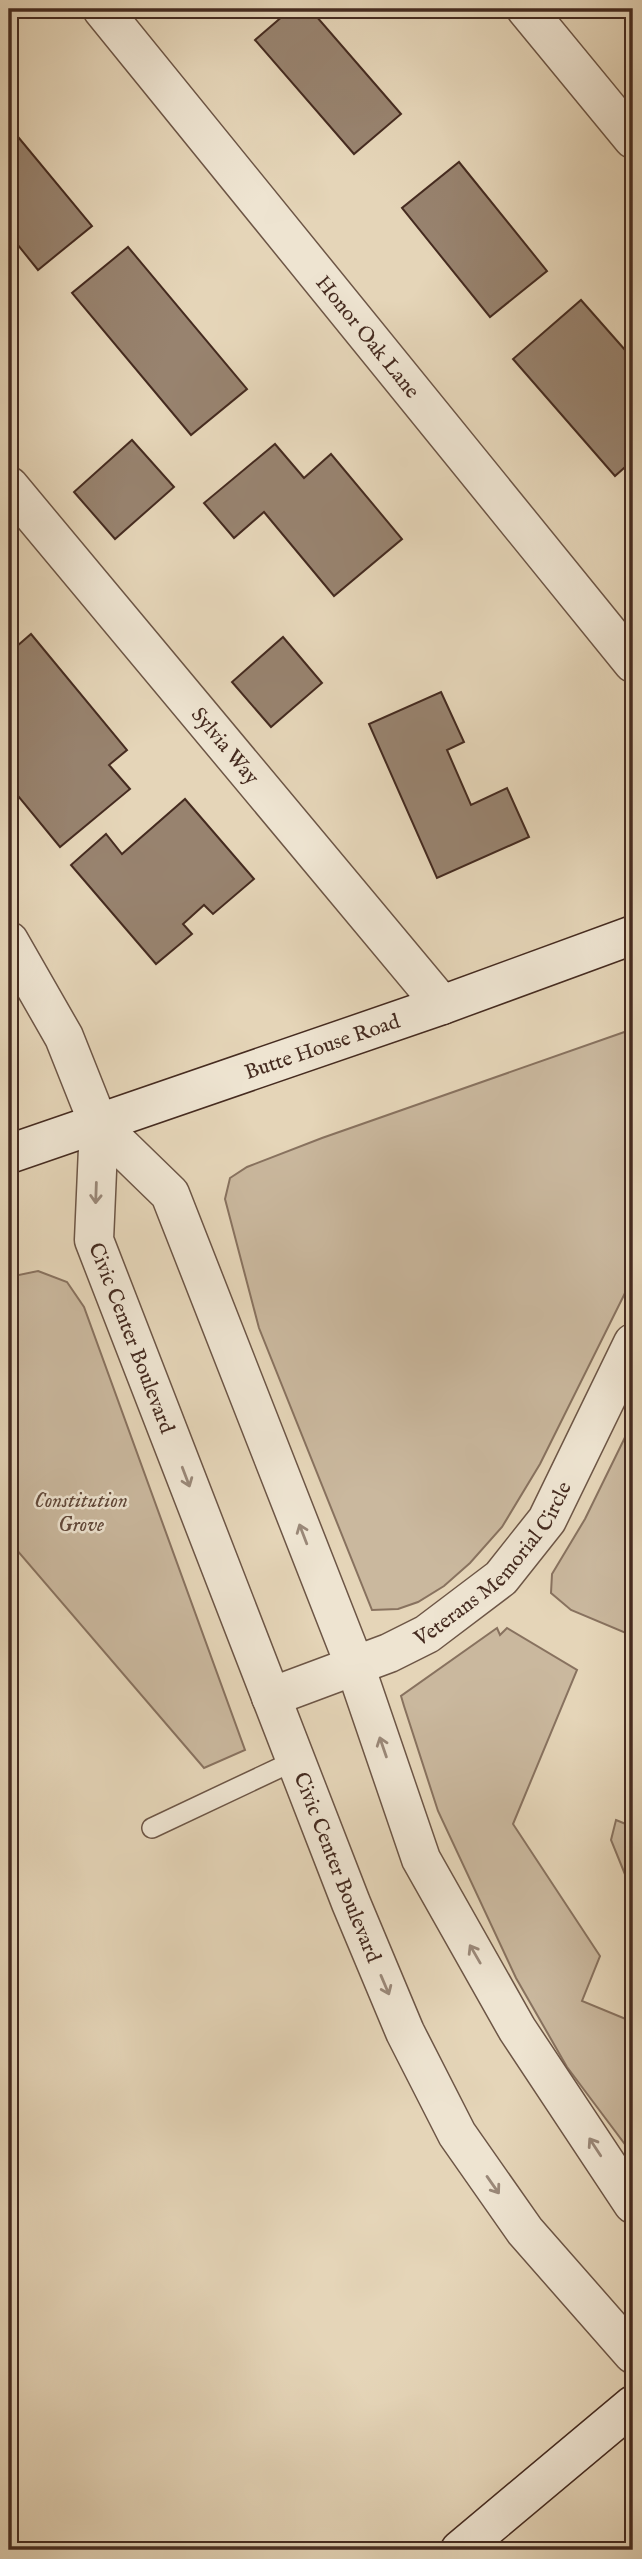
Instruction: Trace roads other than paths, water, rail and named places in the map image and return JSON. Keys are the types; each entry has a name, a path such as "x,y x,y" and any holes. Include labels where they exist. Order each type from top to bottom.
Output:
{"street":[{"name":"Honor Oak Lane","path":"102,9 633,663"},
{"path":"526,9 633,139"},
{"name":"Sylvia Way","path":"9,486 442,1005"},
{"name":"Butte House Road","path":"9,1154 442,1005 633,935"},
{"path":"9,941 64,1038 99,1125 170,1194 355,1666 421,1859 517,2029 633,2204"},
{"name":"Civic Center Boulevard","path":"99,1125 94,1240 271,1697 405,2032 457,2134 525,2231 633,2354"},
{"name":"Veterans Memorial Circle","path":"271,1697 355,1666 427,1634 501,1578 547,1520 633,1343"},
{"path":"460,2550 633,2404"}],"lane":[{"path":"152,1828 296,1760"}],"park label":[{"name":"Constitution Grove","path":"81,1512"}]}
